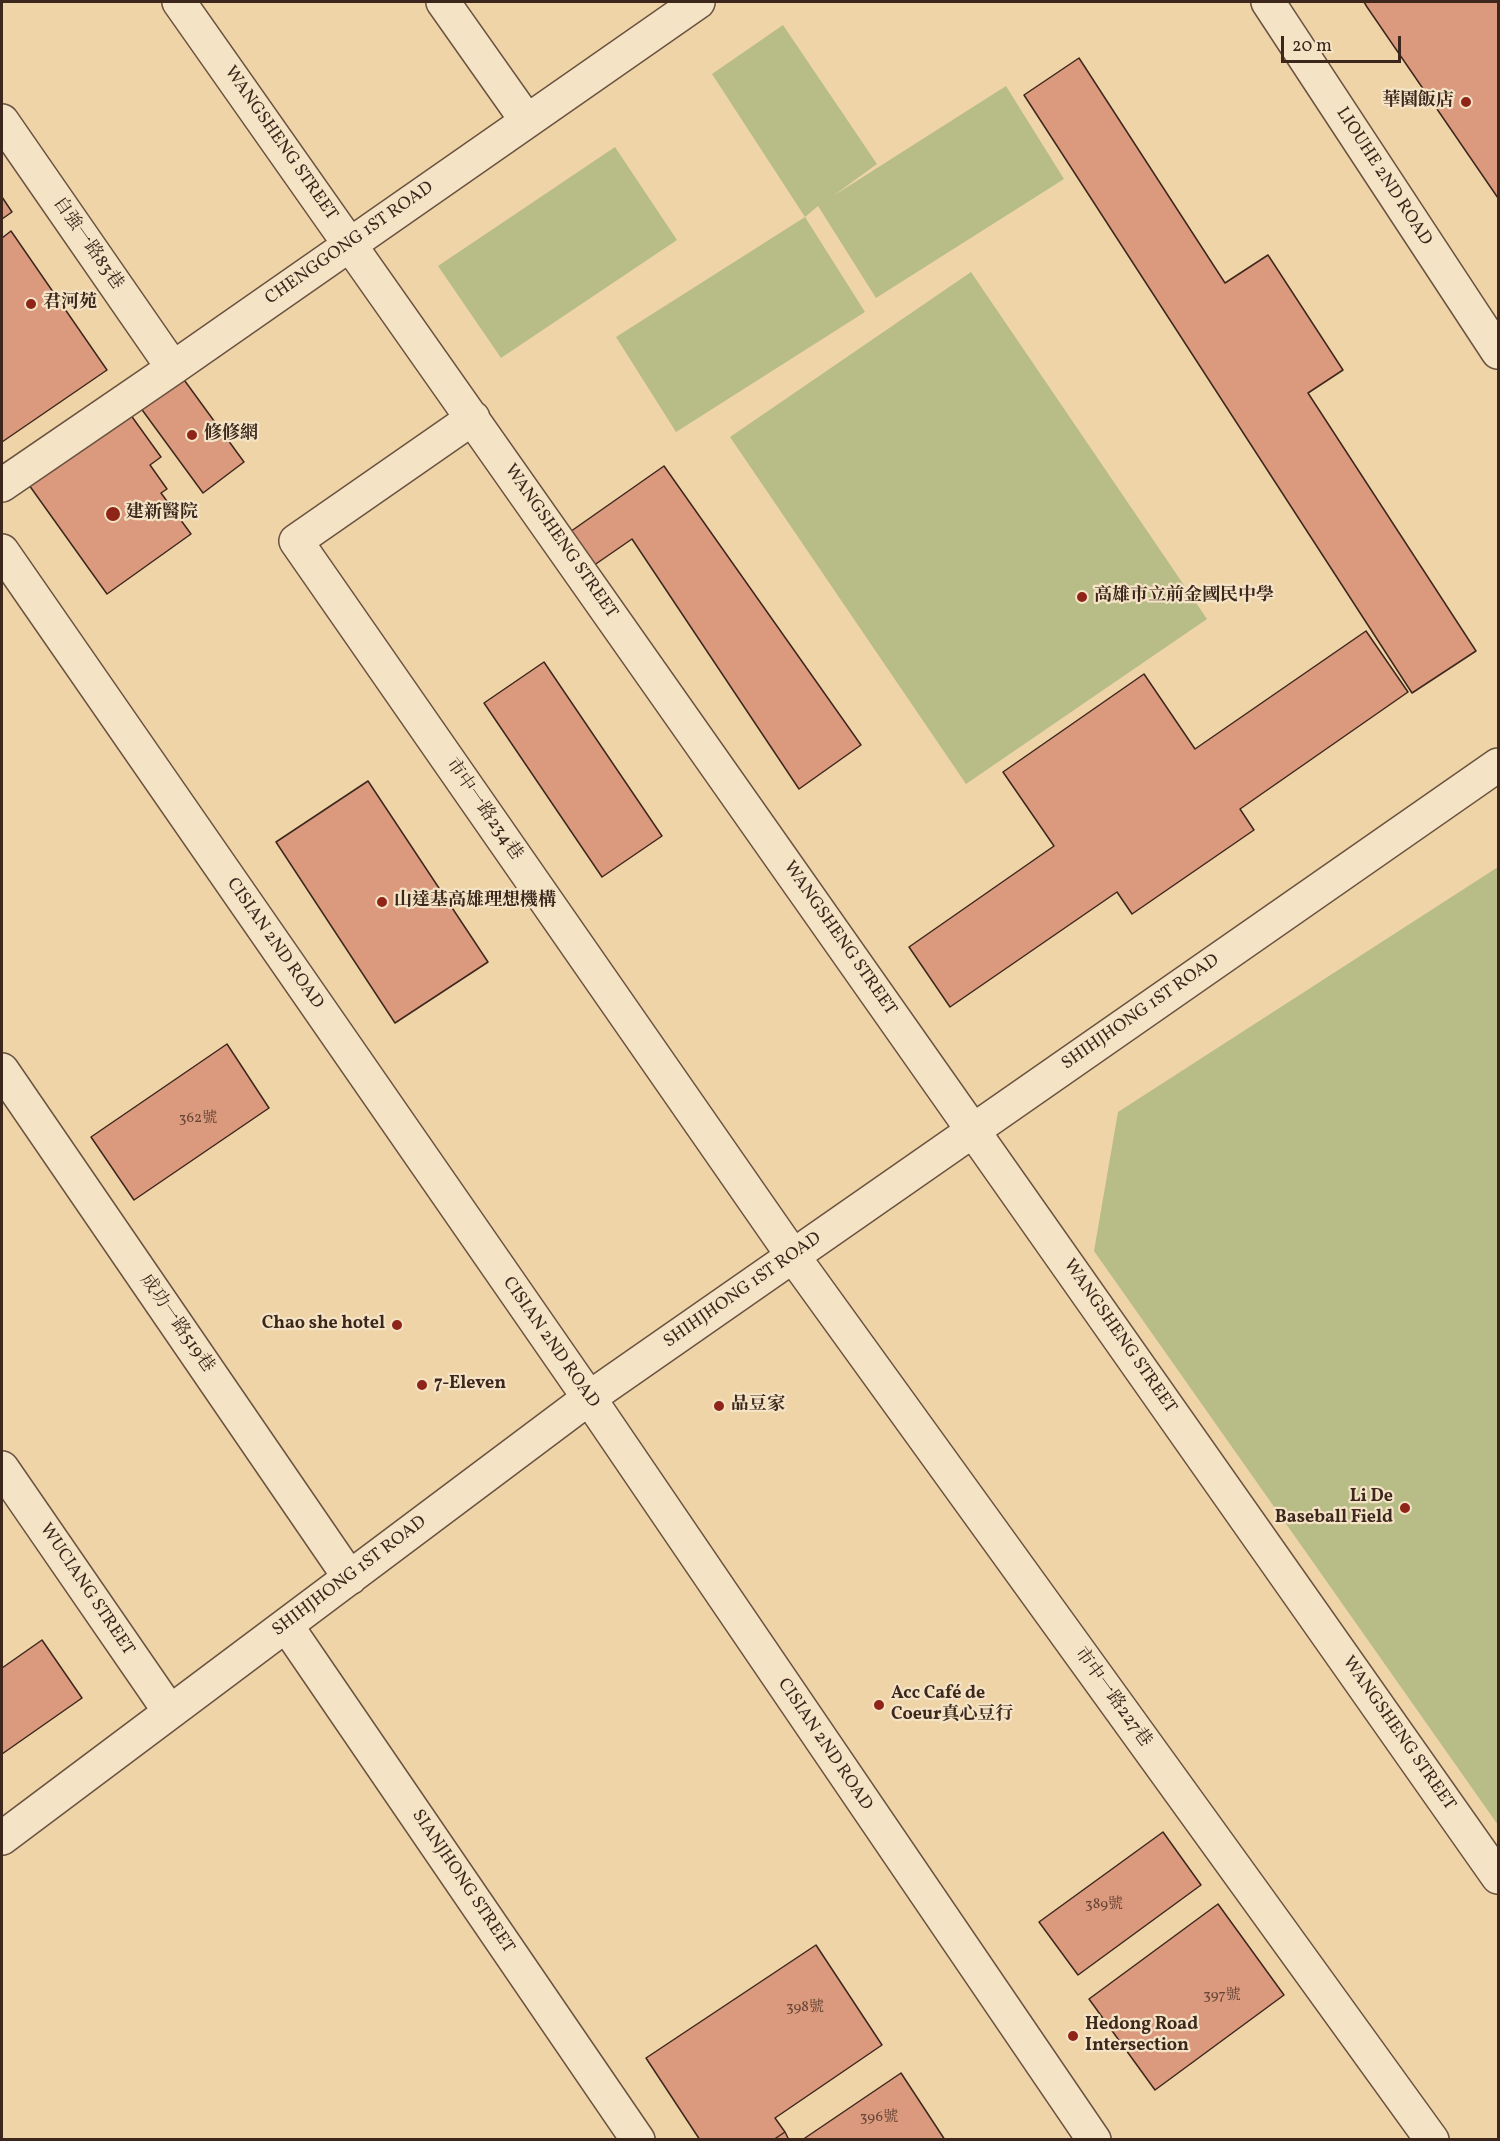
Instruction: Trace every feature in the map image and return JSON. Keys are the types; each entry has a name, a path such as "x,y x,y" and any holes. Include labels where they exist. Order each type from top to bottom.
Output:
{"street":[{"name":"WANGSHENG STREET","path":"179,2 1498,1877"},
{"path":"443,2 527,121"},
{"name":"CHENGGONG 1ST ROAD","path":"2,485 698,2"},
{"name":"LIOUHE 2ND ROAD","path":"1268,2 1498,352"},
{"name":"自強一路83巷","path":"2,121 173,368"},
{"name":"市中一路234巷","path":"473,418 296,541 792,1256"},
{"name":"CISIAN 2ND ROAD","path":"2,551 589,1398 1094,2139"},
{"name":"SHIHJHONG 1ST ROAD","path":"2,1838 589,1398 1498,765"},
{"name":"成功一路519巷","path":"2,1070 350,1578"},
{"name":"市中一路227巷","path":"792,1256 1432,2139"},
{"name":"WUCIANG STREET","path":"2,1468 170,1712"},
{"name":"SIANJHONG STREET","path":"286,1624 638,2139"}],"green space":[{"path":"783,25 877,164 833,196 1006,86 1064,179 876,298 818,206 805,217 712,74"},
{"path":"615,147 677,240 501,358 438,266"},
{"path":"805,217 865,312 676,432 616,337"},
{"path":"971,272 1207,619 966,784 730,437"},
{"name":"Li De Baseball Field","path":"1498,867 1498,1825 1094,1251 1118,1112"}],"building":[{"name":"華園飯店","path":"1364,2 1498,2 1498,198 1367,7"},
{"path":"1079,58 1225,283 1268,255 1343,370 1308,393 1476,651 1412,693 1024,95"},
{"path":"2,197 12,212 2,219"},
{"name":"君河苑","path":"11,231 107,370 2,442 2,238"},
{"name":"修修網","path":"182,377 244,462 203,493 140,407"},
{"name":"建新醫院","path":"130,414 161,457 150,465 167,489 161,493 191,534 107,594 29,485"},
{"path":"664,466 861,745 799,789 632,539 590,568 567,534"},
{"path":"1366,631 1408,692 1240,809 1254,830 1132,914 1117,892 950,1007 909,947 1054,846 1003,772 1144,674 1195,749"},
{"path":"544,662 662,836 602,877 484,703"},
{"name":"山達基高雄理想機構","path":"368,781 488,962 395,1023 276,842"},
{"path":"227,1044 269,1108 134,1200 91,1137"},
{"path":"42,1640 82,1698 2,1754 2,1668"},
{"path":"1163,1832 1201,1885 1078,1975 1039,1922"},
{"path":"1218,1904 1284,1995 1155,2090 1089,1999"},
{"path":"816,1945 882,2045 775,2118 785,2132 773,2140 700,2140 646,2058"},
{"path":"901,2073 945,2140 802,2140"},
{"path":"785,2132 789,2140 773,2140"}],"place":[{"name":"華園飯店","path":"1466,102"},
{"name":"君河苑","path":"31,304"},
{"name":"修修網","path":"192,435"},
{"name":"建新醫院","path":"113,514"},
{"name":"高雄市立前金國民中學","path":"1082,597"},
{"name":"山達基高雄理想機構","path":"382,902"},
{"name":"Chao she hotel","path":"397,1325"},
{"name":"7-Eleven","path":"422,1385"},
{"name":"品豆家","path":"719,1406"},
{"name":"Li De Baseball Field","path":"1405,1508"},
{"name":"Acc Café de Coeur真心豆行","path":"879,1705"},
{"name":"Hedong Road Intersection","path":"1073,2036"}]}
